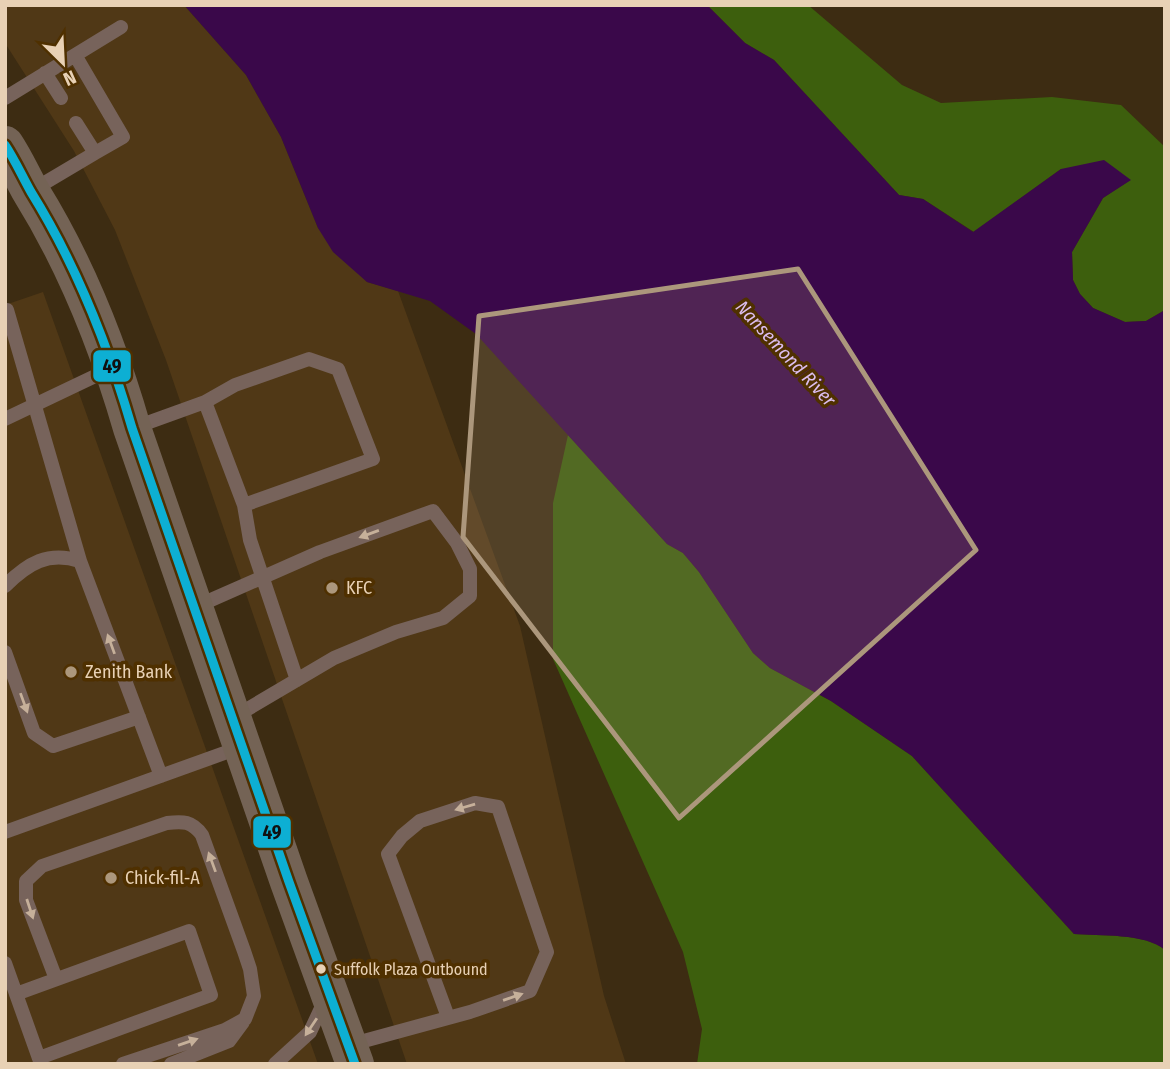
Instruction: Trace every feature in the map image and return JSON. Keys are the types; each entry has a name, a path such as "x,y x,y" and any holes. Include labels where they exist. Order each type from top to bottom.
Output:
{"main road":[{"path":"5,145 19,166 79,280 114,367 132,428 351,1055"}],"lane":[{"path":"5,98 121,27"},
{"path":"31,191 122,137 75,55"},
{"path":"45,73 61,98"},
{"path":"76,122 95,153"},
{"path":"7,310 80,561 161,776"},
{"path":"132,428 205,402 235,385 309,359 338,369 373,459 244,505"},
{"path":"5,419 114,367"},
{"path":"205,402 244,505 261,578 297,680"},
{"path":"5,832 161,776 238,732 297,680 334,658 396,632 443,618 470,596 470,569 457,543 433,511 320,552 195,607"},
{"path":"5,586 17,574 38,561 63,556 80,561"},
{"path":"5,652 34,733 53,746 139,717"},
{"path":"351,1055 448,1017 530,991 547,952 498,807 475,803 420,821 402,836 388,854 448,1017"},
{"path":"56,979 26,900 26,881 42,866 167,823 182,821 195,825 202,835 250,969 254,996 245,1019 229,1041 171,1064"},
{"path":"5,963 16,994 40,1061 211,995 189,931 16,994"},
{"path":"275,1064 310,1032 323,1006 326,980"},
{"path":"123,1064 225,1030 245,1019"}],"highlighted area":[{"path":"798,269 976,550 679,818 463,537 479,316"}],"shaded area":[{"path":"5,5 184,5 246,75 281,137 318,228 367,282 398,291 520,626 604,996 626,1064 407,1064 166,360 115,230 74,151 5,43"},
{"path":"43,292 318,1064 5,1064 5,305"}],"green space":[{"path":"707,5 808,5 902,85 941,103 1052,97 1121,105 1165,147 1165,310 1146,321 1125,322 1093,308 1080,294 1073,280 1072,252 1103,198 1130,180 1061,169 974,232 923,199 899,195 774,60 745,43"},
{"path":"568,435 667,544 683,553 699,572 753,653 770,668 831,701 912,756 1074,934 1134,938 1165,950 1165,1064 697,1064 702,1029 683,952 553,659 553,503"}],"water":[{"name":"Nansemond River","path":"184,5 707,5 745,43 774,60 899,195 923,199 973,232 1061,169 1104,160 1131,180 1103,198 1072,252 1073,280 1080,294 1093,308 1125,322 1146,321 1165,310 1165,950 1134,938 1074,934 912,756 831,701 770,668 753,653 699,572 683,553 667,544 476,334 430,301 367,282 333,252 318,228 281,137 246,75"}],"transit line":[{"name":"49","path":"5,145 63,248 102,336 289,882 355,1064"}],"place":[{"name":"KFC","path":"332,588"},
{"name":"Zenith Bank","path":"71,672"},
{"name":"Chick-fil-A","path":"111,878"},
{"name":"Suffolk Plaza Outbound","path":"321,969"}]}
